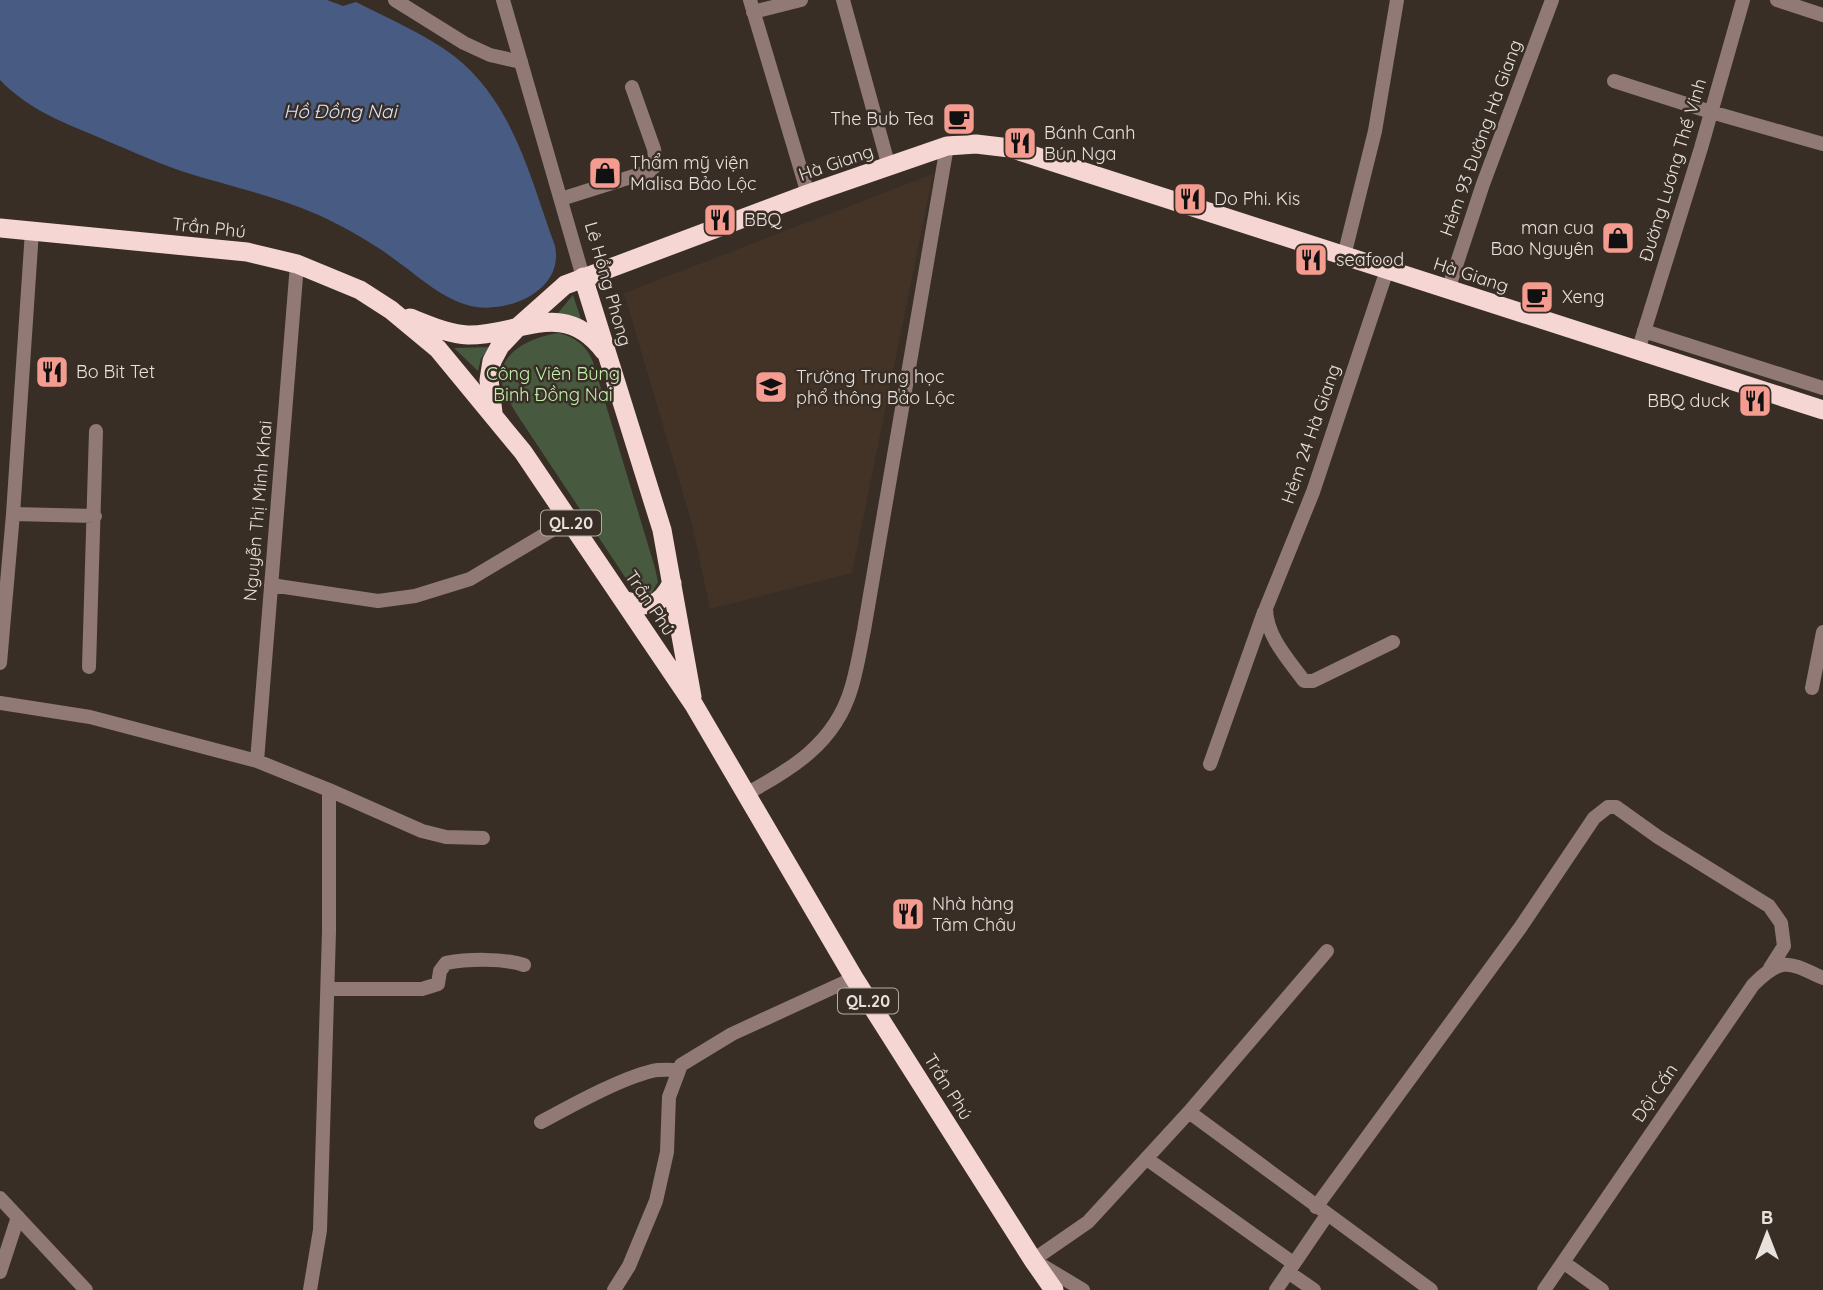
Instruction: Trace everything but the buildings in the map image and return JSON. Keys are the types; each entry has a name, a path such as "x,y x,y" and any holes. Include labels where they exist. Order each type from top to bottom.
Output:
{"highway":[{"name":"Hà Giang","path":"493,416 489,380 492,361 500,346 565,285 808,194 947,146 976,144 1010,148 1823,411"},
{"name":"Trần Phú","path":"0,228 247,252 297,264 360,290 391,310 438,349 523,453 694,705 854,978 1049,1288"},
{"name":"Lê Hồng Phong","path":"583,277 662,530 694,705"},
{"name":"Hà Giang","path":"391,310 433,328 467,335 485,334 520,325 561,322 579,328 595,340 606,355"},
{"path":"623,600 647,606 657,603 665,596 672,583"}],"street":[{"path":"396,0 464,43 490,55 520,62"},
{"name":"Lê Hồng Phong","path":"503,0 583,277"},
{"path":"802,0 751,6 808,194"},
{"path":"843,0 889,167"},
{"name":"Hẻm 93 Đường Hà Giang","path":"1448,290 1483,184 1552,0"},
{"name":"Đường Lương Thế Vinh","path":"1638,351 1743,0"},
{"path":"1777,0 1823,15"},
{"path":"1344,256 1375,131 1392,1"},
{"path":"1614,81 1823,144"},
{"path":"561,199 650,171 656,165 654,149 632,87"},
{"path":"746,794 792,769 832,731 851,691 864,630 947,146"},
{"path":"0,663 32,231"},
{"name":"Nguyễn Thị Minh Khai","path":"257,761 297,264"},
{"name":"Hẻm 24 Hà Giang","path":"1210,764 1266,608 1313,492 1387,270"},
{"path":"1644,331 1823,388"},
{"path":"89,667 96,431"},
{"path":"13,514 95,516"},
{"path":"271,584 379,601 415,596 470,579 569,520"},
{"path":"1266,608 1266,621 1281,649 1304,681 1313,681 1393,642"},
{"path":"1812,688 1823,632"},
{"path":"0,703 90,717 257,761 422,831 446,837 483,838"},
{"path":"310,1290 320,1230 328,989 329,790"},
{"name":"Đội Cấn","path":"1321,1211 1594,818 1608,807 1616,807 1658,837 1769,906 1781,923 1784,946 1770,968 1753,985 1544,1290"},
{"path":"1083,1290 1033,1260 1088,1222 1189,1112 1326,951"},
{"path":"328,989 422,989 438,984 440,971 446,963 467,959 513,961 524,965"},
{"path":"1770,968 1793,964 1823,978"},
{"path":"614,1290 629,1266 656,1201 667,1152 669,1097 681,1065 732,1034 854,978"},
{"path":"541,1122 572,1105 641,1075 653,1071 679,1070"},
{"path":"1189,1112 1431,1290"},
{"path":"1147,1158 1291,1268 1314,1290"},
{"path":"0,1198 86,1290"},
{"path":"1276,1290 1291,1268 1321,1211"},
{"path":"0,1272 18,1217"},
{"path":"1563,1262 1602,1290"}],"shaded area":[{"name":"Trường Trung học phổ thông Bảo Lộc","path":"933,174 852,573 710,609 692,524 624,293"}],"green space":[{"path":"573,295 582,322 558,313"},
{"name":"Công Viên Bùng Binh Đồng Nai","path":"559,333 580,343 593,362 655,568 658,582 651,594 633,589 504,391 502,372 511,354 528,342"},
{"path":"491,347 481,358 478,371 454,348"}],"water":[{"name":"Hồ Đồng Nai","path":"0,0 327,0 343,6 356,2 454,56 475,75 492,96 518,143 555,246 556,261 552,274 543,286 532,294 505,306 490,308 464,304 432,288 378,248 325,218 273,198 172,168 54,118 20,98 0,80"}],"place":[{"name":"The Bub Tea","path":"959,119"},
{"name":"Bánh Canh Bún Nga","path":"1020,143"},
{"name":"Thẩm mỹ viện Malisa Bảo Lộc","path":"605,173"},
{"name":"Do Phi. Kis","path":"1190,199"},
{"name":"BBQ","path":"720,220"},
{"name":"man cua Bao Nguyên","path":"1618,238"},
{"name":"seafood","path":"1311,260"},
{"name":"Xeng","path":"1537,297"},
{"name":"Bo Bit Tet","path":"52,372"},
{"name":"Trường Trung học phổ thông Bảo Lộc","path":"771,387"},
{"name":"BBQ duck","path":"1755,401"},
{"name":"Nhà hàng Tâm Châu","path":"908,914"}]}
